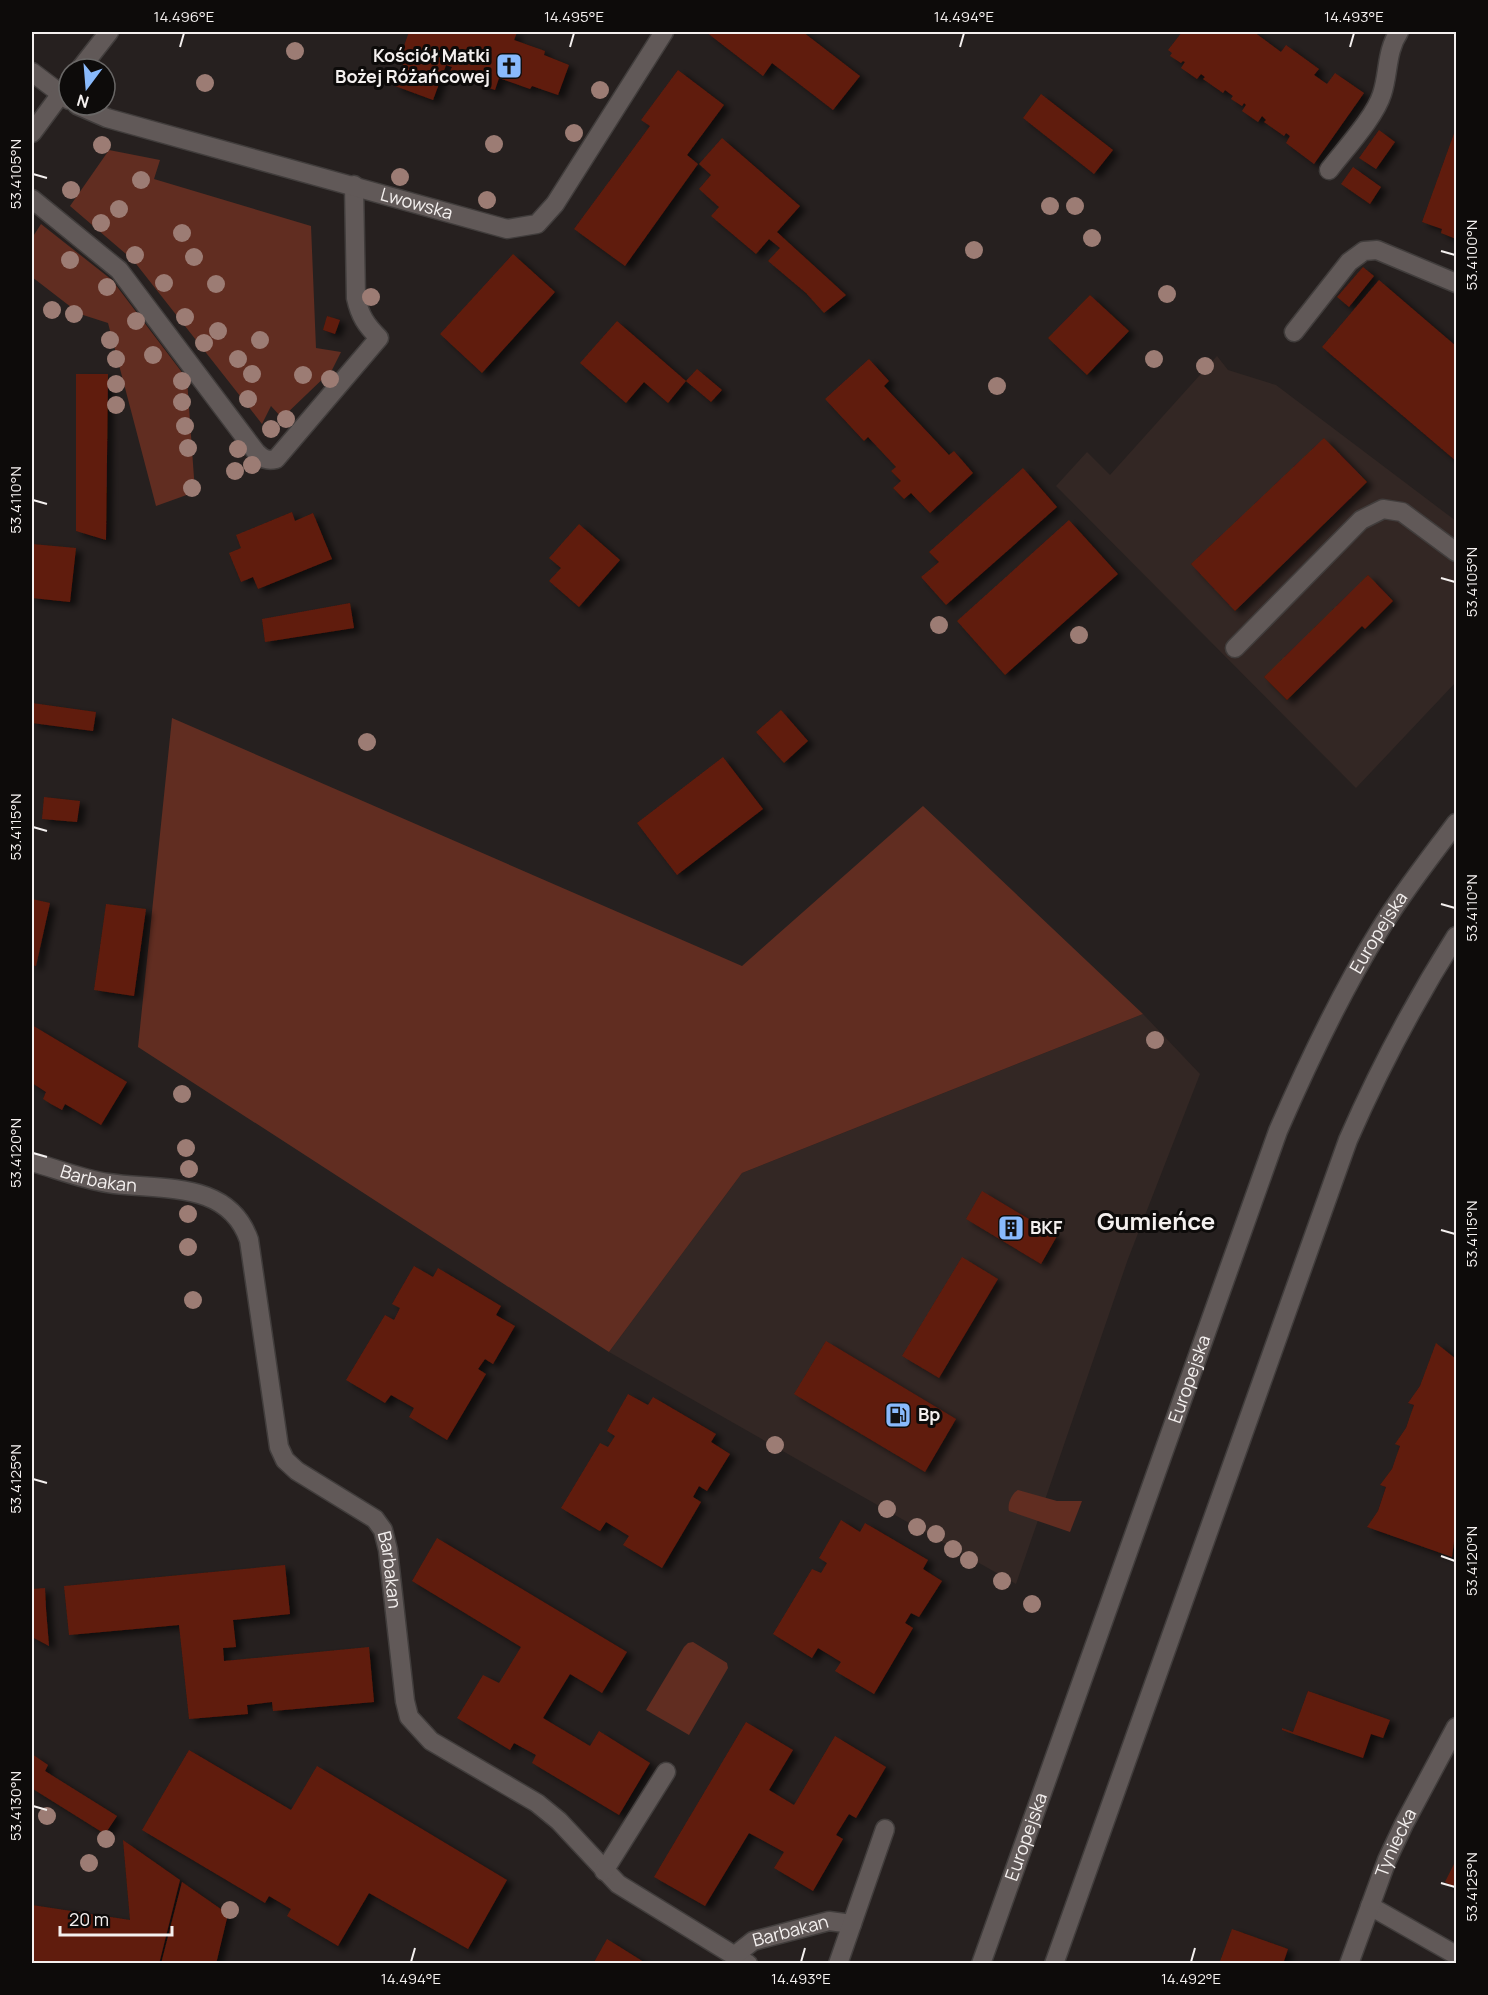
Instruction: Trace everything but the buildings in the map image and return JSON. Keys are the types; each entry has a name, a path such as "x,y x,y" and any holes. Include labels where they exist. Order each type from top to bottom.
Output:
{"street":[{"path":"89,57 109,32"},
{"name":"Lwowska","path":"105,117 507,229 537,224 555,204 664,32"},
{"path":"1329,170 1376,107 1385,83 1390,51 1399,32"},
{"path":"32,72 57,87"},
{"path":"32,133 57,103"},
{"path":"32,199 119,270 256,452 270,460 276,459 379,338 366,326 360,315 356,298 354,185"},
{"path":"1294,332 1349,262 1364,251 1377,250 1456,283"},
{"path":"1234,648 1361,520 1383,509 1402,512 1456,552"},
{"name":"Europejska","path":"981,1964 1278,1131 1300,1080 1353,975 1380,929 1456,823"},
{"path":"1054,1964 1348,1140 1391,1048 1456,936"},
{"name":"Barbakan","path":"32,1162 105,1183 171,1188 196,1193 213,1199 234,1213 244,1227 249,1240 279,1447 285,1460 297,1471 375,1519 383,1530 388,1550 405,1701 409,1717 430,1741 537,1803 559,1821 618,1884 643,1902 741,1960 753,1941 829,1921 852,1924"},
{"name":"Tyniecka","path":"1349,1964 1387,1860 1456,1727"},
{"path":"604,1871 666,1772"},
{"name":"Barbakan","path":"838,1964 885,1829"},
{"path":"1370,1906 1456,1954"}],"shaded area":[{"path":"109,150 160,160 154,179 311,226 316,348 341,352 332,370 282,418 271,406 262,424 133,260 70,206"},
{"path":"41,224 112,280 187,379 195,492 156,506 108,323 80,314 32,277 32,238"},
{"path":"1217,356 1228,370 1276,385 1456,521 1456,682 1356,788 1056,486 1087,452 1110,475"},
{"path":"172,718 742,966 923,806 1143,1014 742,1173 609,1352 138,1047"},
{"path":"1143,1014 1200,1074 1128,1259 1016,1584 609,1352 742,1173"},
{"path":"1018,1490 1057,1501 1082,1501 1070,1532 1009,1511 1010,1499"},
{"path":"693,1642 727,1663 728,1668 689,1735 646,1710 684,1647"}],"place":[{"name":"Kościół Matki Bożej Różańcowej","path":"509,66"},
{"name":"BKF","path":"1011,1228"},
{"name":"Bp","path":"898,1415"}],"district":[{"name":"Gumieńce","path":"1156,1222"}]}
